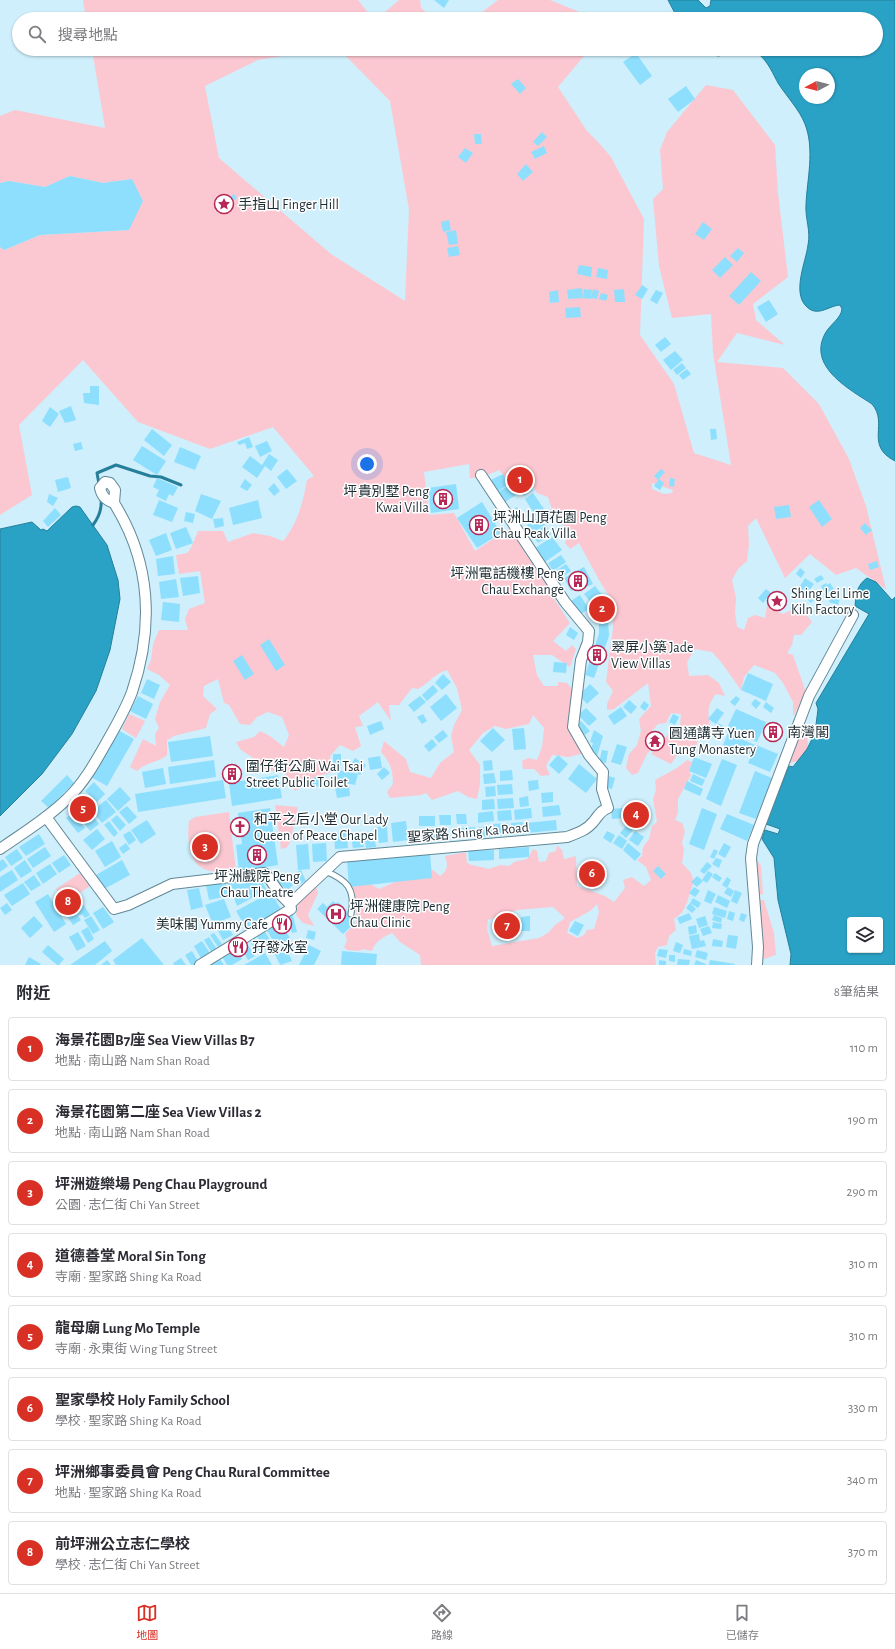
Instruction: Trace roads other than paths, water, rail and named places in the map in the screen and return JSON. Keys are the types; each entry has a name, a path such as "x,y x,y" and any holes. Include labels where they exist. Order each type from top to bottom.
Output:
{"street":[{"name":"聖家路 Shing Ka Road","path":"200,965 291,909 290,904 340,858 567,837 584,830 594,821 600,812 608,808 602,788 603,772 589,755 573,727 581,660 588,642 589,631 565,602 481,475"},
{"path":"0,849 46,817 69,798 94,766 131,694 142,659 147,621 142,573 134,545 114,503"},
{"path":"757,965 758,947 751,858 753,844 809,696 854,615"},
{"path":"46,817 114,908 128,905 172,884 264,873 280,894 290,904"}],"lane":[{"path":"326,871 336,875 351,889 353,903 352,914"}],"water":[{"path":"668,0 698,0 706,8 710,6 711,0 895,0 895,461 886,455 881,448 879,441 877,412 872,404 842,384 826,366 822,355 821,344 826,332 841,312 842,309 840,305 814,311 806,306 802,300 800,293 801,276 809,240 806,210 810,164 810,144 805,124 800,113 778,83 766,62 760,56 883,56 883,12 674,12"},
{"path":"72,507 80,507 107,545 118,580 120,599 110,650 96,691 72,734 42,774 0,816 0,529 32,522 41,530 43,529 47,531"},
{"path":"867,578 876,582 892,600 895,597 895,965 790,965 791,954 778,900 774,858 762,839 765,830 778,834 780,829 766,824 789,766 793,767 807,749 815,733 818,709 816,703 869,614 855,606 858,590"}],"waterway":[{"path":"99,484 97,473 116,465 150,476 161,477 181,485"},
{"path":"93,525 100,512 101,499"}],"place":[{"name":"手指山 Finger Hill","path":"224,204"},
{"name":"海景花園B7座 Sea View Villas B7","path":"520,480"},
{"name":"坪貴別墅 Peng Kwai Villa","path":"443,499"},
{"name":"坪洲山頂花園 Peng Chau Peak Villa","path":"479,525"},
{"name":"坪洲電話機樓 Peng Chau Exchange","path":"578,581"},
{"name":"Shing Lei Lime Kiln Factory","path":"777,601"},
{"name":"海景花園第二座 Sea View Villas 2","path":"602,609"},
{"name":"翠屏小築 Jade View Villas","path":"597,655"},
{"name":"南灣閣","path":"773,732"},
{"name":"圓通講寺 Yuen Tung Monastery","path":"655,741"},
{"name":"圍仔街公廁 Wai Tsai Street Public Toilet","path":"232,774"},
{"name":"龍母廟 Lung Mo Temple","path":"83,809"},
{"name":"道德善堂 Moral Sin Tong","path":"636,815"},
{"name":"和平之后小堂 Our Lady Queen of Peace Chapel","path":"240,827"},
{"name":"坪洲遊樂場 Peng Chau Playground","path":"205,847"},
{"name":"坪洲戲院 Peng Chau Theatre","path":"257,855"},
{"name":"聖家學校 Holy Family School","path":"592,874"},
{"name":"前坪洲公立志仁學校","path":"68,902"},
{"name":"坪洲健康院 Peng Chau Clinic","path":"336,914"},
{"name":"美味閣 Yummy Cafe","path":"282,924"},
{"name":"坪洲鄉事委員會 Peng Chau Rural Committee","path":"507,926"},
{"name":"孖發冰室","path":"238,947"}]}
